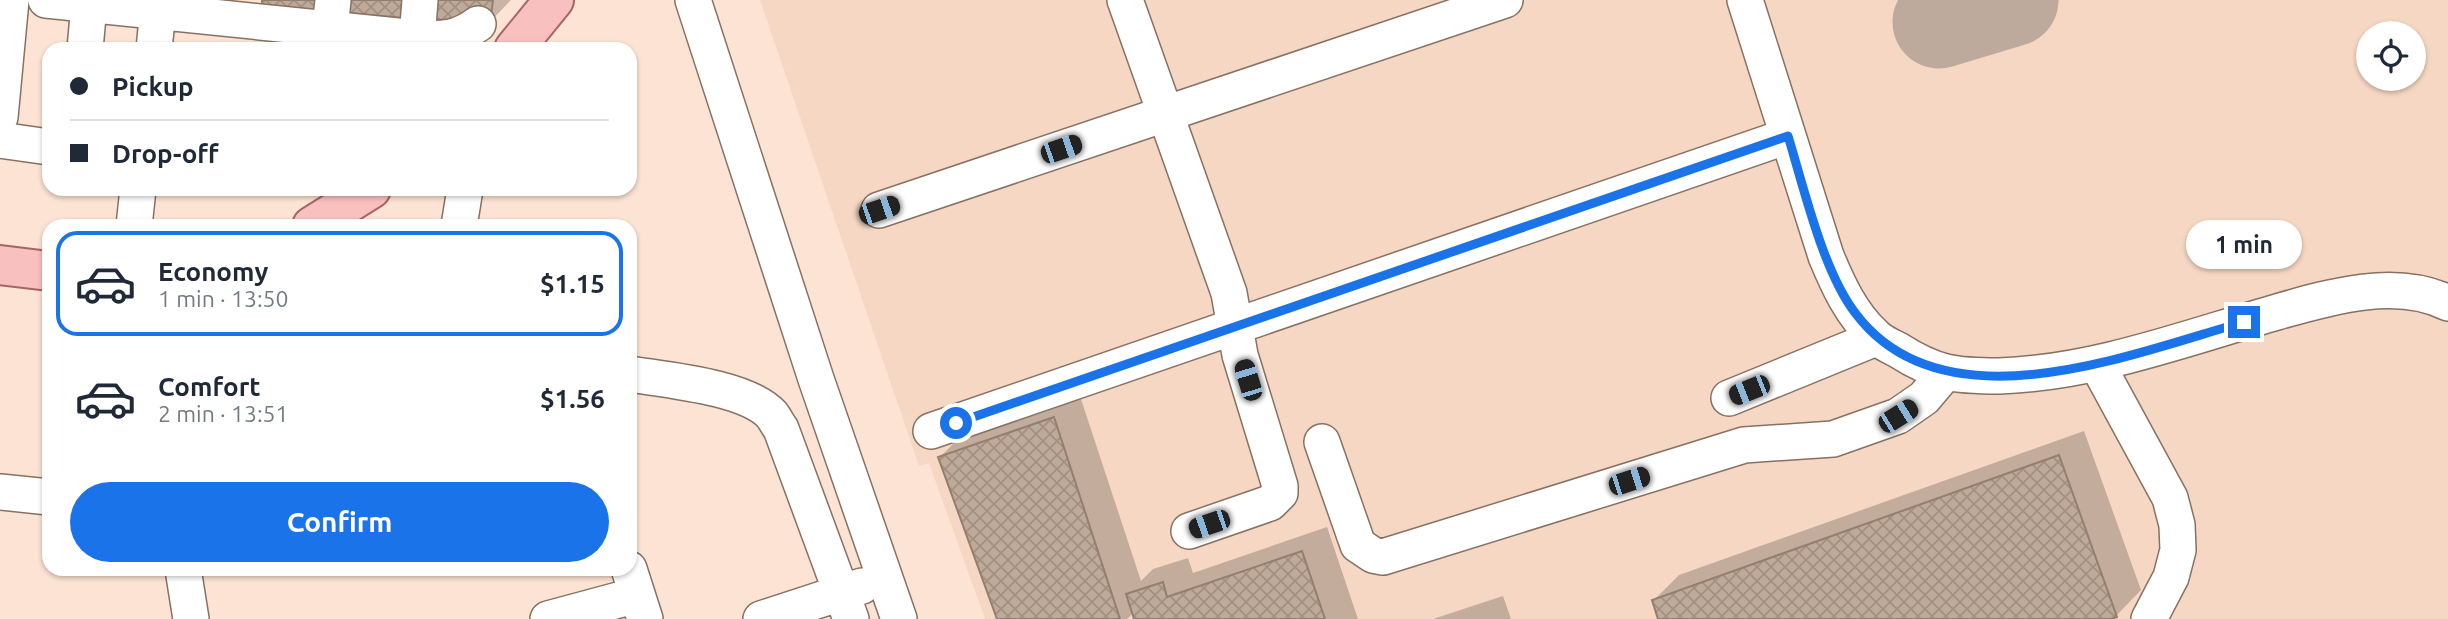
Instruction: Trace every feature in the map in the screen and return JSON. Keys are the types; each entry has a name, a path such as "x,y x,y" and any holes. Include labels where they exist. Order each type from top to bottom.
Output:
{"main road":[{"path":"519,42 554,0"},
{"path":"323,219 360,196"},
{"path":"0,265 42,270"}],"street":[{"path":"0,117 10,0"},
{"path":"46,0 89,5 159,6 245,23 331,26 417,38 447,39 464,34 488,10"},
{"path":"417,38 420,0"},
{"path":"693,0 816,379 899,619"},
{"path":"1125,0 1229,293 1240,355 1279,480 1280,493 1270,503 1189,531"},
{"path":"879,210 1505,0"},
{"path":"1745,0 1826,256 1841,291 1876,338 1909,357 1946,372 1980,376 2027,375 2097,364 2318,301 2360,293 2400,291 2438,298 2448,303"},
{"path":"86,42 89,5"},
{"path":"154,42 159,6"},
{"path":"931,431 1788,136"},
{"path":"0,140 42,146"},
{"path":"135,219 137,196"},
{"path":"461,219 464,196"},
{"path":"1729,398 1876,338"},
{"path":"2097,364 2170,498 2177,525 2178,550 2171,577 2150,619"},
{"path":"1322,442 1358,545 1373,555 1383,557 1744,444 1833,439 1898,416 1924,398 1946,372"},
{"path":"637,375 724,391 753,401 771,414 781,429 847,606"},
{"path":"771,414 816,379"},
{"path":"0,492 42,496"},
{"path":"184,576 191,619"},
{"path":"761,619 847,606 885,578"},
{"path":"548,619 637,594"}],"shaded area":[{"path":"760,0 2448,0 2448,619 985,619 929,463 919,466"}],"building":[{"path":"262,0 318,0 316,12 262,6"},
{"path":"349,0 405,0 403,18 348,13"},
{"path":"436,0 493,0 490,25 435,20"},
{"path":"1054,417 1120,619 997,619 938,457"},
{"path":"2059,455 2117,617 1658,619 1652,600"},
{"path":"1302,551 1325,619 1134,619 1126,594 1163,582 1167,597"}],"taxiway":[{"path":"1939,22 2012,0"}],"route":[{"path":"956,423 1788,136 1826,256 1841,291 1876,338 1909,357 1946,372 1980,376 2027,375 2097,364 2244,322"}]}
